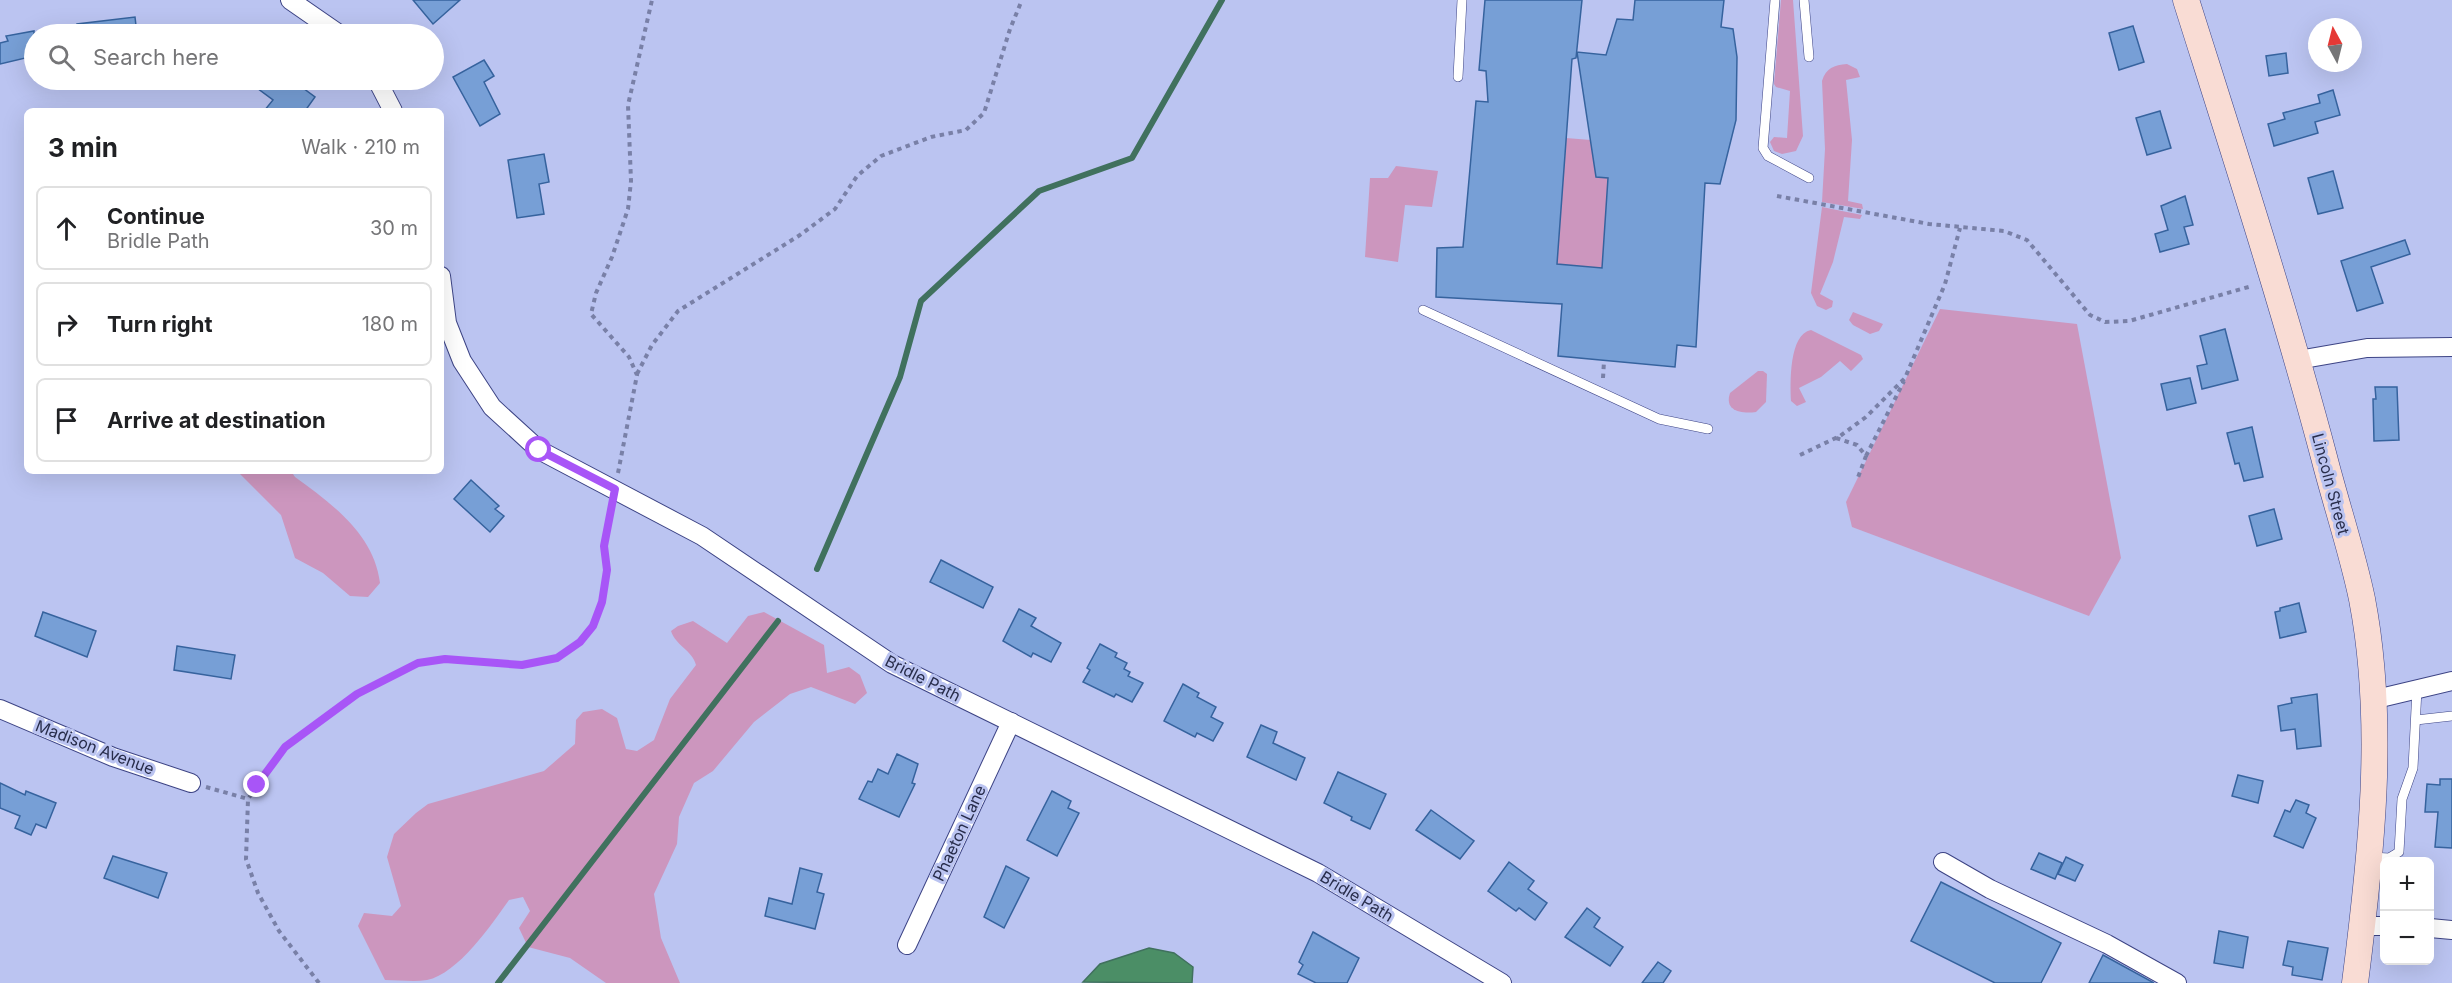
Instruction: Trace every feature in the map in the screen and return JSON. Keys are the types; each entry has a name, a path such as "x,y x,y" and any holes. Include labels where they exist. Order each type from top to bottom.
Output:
{"main road":[{"name":"Lincoln Street","path":"2186,0 2298,360 2362,599 2372,700 2374,751 2370,857 2374,926 2355,983"}],"street":[{"path":"290,0 325,24"},
{"path":"382,90 391,108"},
{"name":"Bridle Path","path":"444,300 447,323 462,361 492,407 539,450 702,536 892,664 1317,873 1502,983"},
{"path":"2298,360 2367,348 2452,347"},
{"path":"2372,700 2452,681"},
{"name":"Madison Avenue","path":"0,709 113,757 191,783"},
{"name":"Phaeton Lane","path":"907,945 1011,722"},
{"path":"1943,862 1990,889 2108,944 2177,983"},
{"path":"2434,928 2452,930"}],"lane":[{"path":"1458,77 1462,0"},
{"path":"1775,0 1763,148 1768,156 1809,178"},
{"path":"1804,0 1809,57"},
{"path":"1423,310 1659,418 1708,429"},
{"path":"2370,857 2389,858 2399,852 2402,799 2413,768 2417,689"},
{"path":"2416,720 2452,716"}],"path":[{"path":"637,375 629,357 591,315 596,293 612,257 628,209 631,181 628,105 652,0"},
{"path":"319,983 279,931 258,892 246,859 248,800 285,747 357,694 418,663 445,659 522,665 557,658 580,642 593,626 602,602 607,570 604,546 637,375 652,345 678,311 801,235 835,209 857,176 881,156 931,136 966,130 984,113 1010,29 1022,0"},
{"path":"1777,196 1960,228 2004,231 2027,240 2090,315 2104,322 2129,321 2214,299 2273,279"},
{"path":"1857,480 1866,456 1905,378 1945,284 1960,228"},
{"path":"1800,454 1836,437 1866,417 1905,378"},
{"path":"1836,437 1857,445 1866,456"},
{"path":"191,783 248,800"}],"shaded area":[{"path":"1781,0 1793,0 1803,136 1796,151 1782,154 1774,151 1770,142 1774,137 1787,138 1790,91 1776,87 1774,84"},
{"path":"1847,64 1857,69 1860,77 1846,80 1852,140 1848,201 1862,204 1863,209 1822,202 1825,149 1822,81 1831,68"},
{"path":"1566,138 1591,140 1596,177 1608,178 1602,268 1557,264"},
{"path":"1396,166 1438,171 1432,207 1405,205 1398,262 1365,257 1370,178 1388,178"},
{"path":"1822,207 1862,215 1860,219 1844,217 1833,262 1820,294 1833,301 1832,307 1826,310 1817,306 1811,293"},
{"path":"1940,309 2077,324 2121,558 2089,616 1852,527 1846,502"},
{"path":"1853,312 1883,324 1879,331 1870,334 1853,325 1849,320"},
{"path":"1811,330 1861,355 1863,359 1851,371 1840,361 1821,377 1799,388 1806,402 1797,406 1791,401 1792,360 1798,340 1804,333"},
{"path":"1758,371 1767,374 1766,402 1756,412 1735,410 1729,404 1730,393"},
{"path":"240,474 293,474 337,509 360,535 376,565 380,583 368,597 350,596 323,573 295,558 281,515"},
{"path":"764,612 824,645 827,673 849,667 860,675 867,693 855,704 811,687 790,694 754,722 713,771 694,783 679,817 677,844 654,894 661,938 680,983 606,983 570,958 528,947 519,928 530,911 523,897 509,900 473,947 439,976 422,981 385,980 358,926 364,913 392,916 401,906 387,857 394,834 428,804 544,771 575,744 576,720 583,712 602,709 617,718 626,749 637,751 654,740 670,699 696,665 691,655 676,641 671,631 693,621 727,643 748,616"},
{"path":"1149,948 1174,953 1193,967 1192,983 1083,982 1100,964"}],"building":[{"path":"413,0 460,0 433,24"},
{"path":"1485,0 1582,0 1576,58 1572,59 1557,264 1602,268 1608,178 1596,177 1577,52 1606,55 1617,19 1633,20 1635,0 1724,0 1721,27 1733,29 1737,57 1736,120 1720,184 1705,183 1696,347 1677,345 1675,367 1558,356 1562,304 1436,297 1437,248 1463,247 1476,101 1488,102 1486,71 1479,70"},
{"path":"135,17 136,24 77,24"},
{"path":"2133,26 2144,62 2119,70 2109,33"},
{"path":"24,33 24,58 0,64 0,43 8,41 6,36"},
{"path":"2286,53 2288,73 2269,76 2266,56"},
{"path":"484,60 494,76 484,82 500,114 480,126 453,77"},
{"path":"260,90 306,90 315,97 307,108 266,108 273,100"},
{"path":"2333,90 2340,115 2315,122 2318,133 2274,146 2268,124 2285,119 2283,113 2320,103 2318,95"},
{"path":"2160,111 2171,148 2147,155 2136,118"},
{"path":"544,154 549,182 539,184 544,214 517,218 508,160"},
{"path":"2333,171 2343,208 2318,214 2308,178"},
{"path":"2185,196 2193,225 2184,227 2189,244 2160,252 2155,234 2168,230 2161,206"},
{"path":"2405,240 2410,254 2371,267 2383,303 2357,311 2341,261"},
{"path":"2225,329 2238,380 2202,389 2197,366 2207,364 2200,336"},
{"path":"2190,378 2196,403 2167,410 2161,384"},
{"path":"2375,387 2397,387 2399,440 2374,441"},
{"path":"2252,427 2263,477 2244,481 2239,463 2235,464 2227,433"},
{"path":"471,480 499,506 495,509 504,516 490,532 454,499"},
{"path":"2274,509 2282,539 2257,546 2249,516"},
{"path":"941,560 993,587 983,608 930,582"},
{"path":"2299,603 2306,632 2280,638 2275,612 2280,611 2280,608"},
{"path":"1019,609 1036,618 1031,626 1061,643 1051,662 1033,653 1031,657 1003,641"},
{"path":"43,612 96,631 87,657 35,636"},
{"path":"1100,644 1117,653 1115,657 1127,663 1124,669 1130,672 1128,676 1143,683 1132,702 1116,694 1114,697 1083,682 1090,670 1087,668"},
{"path":"177,646 235,655 231,679 174,670"},
{"path":"1183,684 1199,693 1197,697 1216,707 1211,717 1223,723 1213,741 1197,733 1195,737 1164,721"},
{"path":"2317,694 2321,746 2297,749 2295,729 2281,731 2278,706 2292,703 2291,698"},
{"path":"1261,725 1277,732 1273,743 1305,758 1296,780 1247,757"},
{"path":"897,754 918,764 912,783 915,784 899,817 859,799 868,781 872,782 878,769 888,774"},
{"path":"1338,772 1386,794 1370,829 1324,803"},
{"path":"2238,775 2263,781 2258,803 2232,796"},
{"path":"2440,779 2452,779 2452,848 2435,847 2438,812 2425,812 2427,784 2440,785"},
{"path":"0,783 25,795 26,791 56,803 46,828 36,824 31,835 15,828 20,816 0,808"},
{"path":"1052,791 1071,801 1068,808 1079,813 1057,856 1027,840"},
{"path":"2296,800 2309,805 2306,813 2316,818 2303,848 2274,836 2285,810 2290,812"},
{"path":"1431,810 1474,841 1460,859 1416,830"},
{"path":"2039,853 2062,863 2055,879 2031,869"},
{"path":"113,856 167,873 158,898 104,878"},
{"path":"2066,857 2083,865 2075,881 2058,874"},
{"path":"1509,862 1534,881 1528,889 1547,903 1535,920 1519,908 1516,911 1488,891"},
{"path":"1006,866 1029,878 1004,928 984,917"},
{"path":"800,868 822,874 817,892 824,894 815,929 765,916 769,898 792,904"},
{"path":"1941,882 2061,943 2041,983 1995,983 1911,941"},
{"path":"1587,908 1600,918 1594,927 1623,947 1610,966 1565,937"},
{"path":"2219,931 2248,937 2243,968 2214,963"},
{"path":"1313,932 1359,958 1347,983 1316,983 1298,974 1303,965 1299,962"},
{"path":"2288,941 2328,948 2322,980 2292,975 2293,967 2283,965"},
{"path":"2103,955 2154,983 2089,983"},
{"path":"1658,962 1671,971 1663,983 1642,983"}],"waterway":[{"path":"817,569 900,377 921,301 1039,191 1132,158 1222,0"},
{"path":"498,983 778,621"}],"route":[{"path":"257,785 285,747 357,694 418,663 445,659 522,665 557,658 580,642 593,626 602,602 607,570 604,546 615,489 539,450"}]}
